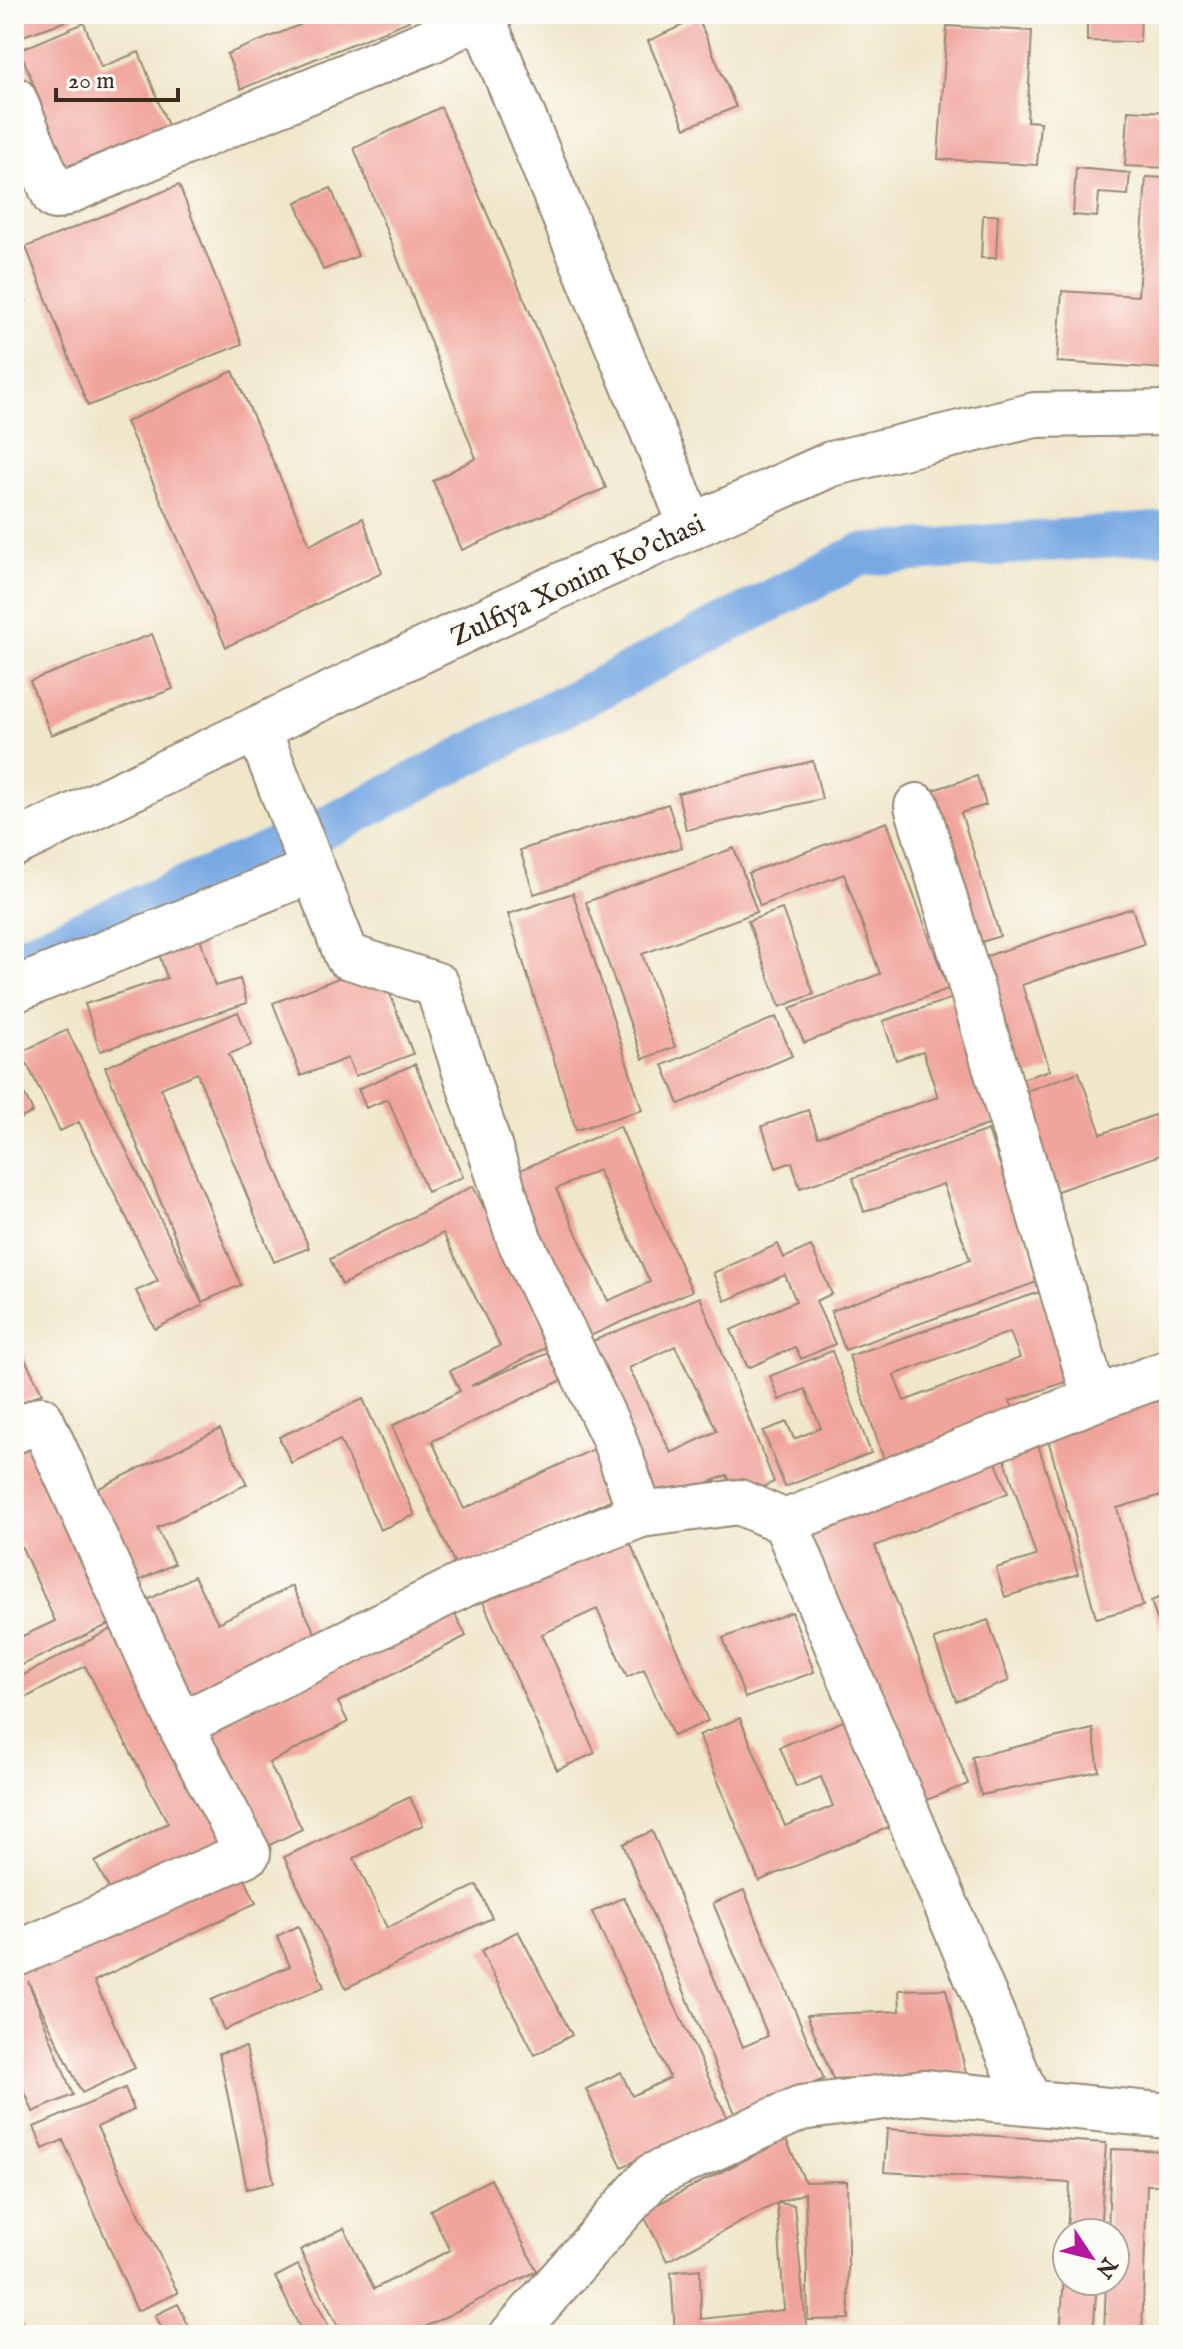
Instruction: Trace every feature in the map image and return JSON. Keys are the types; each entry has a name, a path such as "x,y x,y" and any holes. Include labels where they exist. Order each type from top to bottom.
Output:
{"street":[{"path":"14,99 55,197 432,40 482,14 692,527"},
{"name":"Zulfiya Xonim Ko'chasi","path":"14,844 831,464 1035,415 1169,413"},
{"path":"258,729 347,956 437,985 519,1239 613,1436 641,1515"},
{"path":"917,806 1095,1399"},
{"path":"14,990 313,870"},
{"path":"785,1522 1169,1372"},
{"path":"14,1431 41,1419 180,1725 248,1853 14,1955"},
{"path":"180,1725 467,1583 641,1515 739,1502 785,1522 1029,2102"},
{"path":"512,2335 652,2176 801,2108 923,2092 1169,2116"}],"building":[{"path":"14,14 74,14 75,18 14,39"},
{"path":"327,14 406,14 409,21 241,89 227,54"},
{"path":"1087,14 1141,14 1140,42 1087,41"},
{"path":"698,18 736,107 685,128 648,41"},
{"path":"84,23 101,67 139,52 168,126 66,167 20,50"},
{"path":"947,26 1032,31 1027,121 1040,122 1037,165 938,159"},
{"path":"441,107 606,488 462,550 433,481 476,458 354,148"},
{"path":"1128,110 1169,112 1169,168 1125,166"},
{"path":"1076,168 1130,173 1128,195 1099,193 1097,217 1073,215"},
{"path":"1146,177 1169,178 1167,369 1057,362 1062,291 1138,296"},
{"path":"179,185 242,344 88,406 26,247"},
{"path":"331,188 358,256 323,270 296,202"},
{"path":"983,215 998,215 996,258 981,258"},
{"path":"14,274 26,301 14,306"},
{"path":"233,371 310,545 363,518 382,573 226,647 126,422"},
{"path":"152,634 173,689 51,735 30,681"},
{"path":"813,761 822,799 686,830 678,793"},
{"path":"977,776 986,805 961,813 1000,936 972,945 924,793"},
{"path":"668,804 682,847 534,894 520,850"},
{"path":"887,822 948,989 804,1043 790,1008 880,974 844,874 760,906 748,873"},
{"path":"734,848 757,912 642,954 675,1047 643,1059 586,902"},
{"path":"573,893 642,1110 576,1130 508,914"},
{"path":"1132,908 1144,944 1022,985 1050,1070 1015,1081 975,960"},
{"path":"782,909 814,994 780,1007 748,921"},
{"path":"200,938 215,986 240,979 247,1003 100,1051 85,1004 167,978 158,951"},
{"path":"378,963 413,1054 355,1076 348,1058 301,1076 273,1003"},
{"path":"953,998 994,1123 800,1188 792,1162 776,1168 762,1126 808,1110 818,1137 938,1097 923,1051 896,1060 883,1021"},
{"path":"238,1012 252,1045 229,1054 309,1248 274,1262 197,1073 161,1088 241,1285 202,1302 105,1067"},
{"path":"776,1017 792,1056 679,1104 663,1065"},
{"path":"67,1030 203,1305 155,1329 136,1291 158,1281 79,1122 60,1131 21,1052"},
{"path":"415,1064 463,1177 427,1192 388,1099 366,1108 358,1089"},
{"path":"1079,1072 1101,1134 1169,1110 1169,1152 1049,1194 1015,1095"},
{"path":"14,1073 33,1112 14,1122"},
{"path":"620,1126 692,1291 581,1340 509,1175","holes":["598,1170 650,1282 608,1301 556,1189"]},
{"path":"988,1130 1040,1281 845,1350 831,1311 970,1260 943,1184 864,1212 853,1178"},
{"path":"473,1186 553,1344 471,1386 558,1349 571,1376 432,1441 464,1509 600,1446 623,1494 458,1571 392,1426 460,1391 450,1371 500,1346 443,1233 342,1285 330,1259"},
{"path":"778,1244 784,1258 811,1246 832,1294 816,1301 835,1344 801,1359 795,1347 748,1368 731,1330 796,1301 785,1275 725,1301 713,1273"},
{"path":"1040,1292 1068,1381 1010,1401 1016,1416 884,1460 849,1356","holes":["1010,1332 1020,1358 904,1401 894,1375"]},
{"path":"700,1297 774,1482 737,1498 727,1475 650,1506 585,1344","holes":["675,1346 717,1431 671,1453 629,1368"]},
{"path":"14,1337 42,1393 14,1407"},
{"path":"832,1351 871,1453 785,1487 763,1431 787,1422 794,1439 821,1428 805,1389 779,1400 770,1376"},
{"path":"363,1399 415,1515 380,1530 340,1440 291,1463 279,1437"},
{"path":"1159,1401 1169,1438 1169,1493 1117,1508 1143,1606 1096,1618 1046,1431"},
{"path":"220,1429 247,1484 157,1528 174,1564 132,1584 89,1493"},
{"path":"28,1436 114,1622 14,1669 14,1640 55,1621 14,1530 14,1442"},
{"path":"1037,1441 1078,1574 1005,1597 996,1568 1036,1556 1003,1453"},
{"path":"992,1452 1008,1493 875,1546 968,1784 916,1804 808,1525"},
{"path":"628,1538 708,1721 673,1736 644,1669 627,1677 597,1609 542,1634 595,1753 557,1770 483,1602"},
{"path":"194,1576 218,1623 292,1586 319,1641 187,1708 136,1606"},
{"path":"1169,1594 1169,1652 1168,1652 1151,1601"},
{"path":"451,1606 466,1636 338,1702 348,1722 269,1763 302,1829 258,1851 199,1737"},
{"path":"792,1612 814,1672 745,1698 723,1638"},
{"path":"988,1620 1009,1681 956,1701 934,1639"},
{"path":"115,1627 228,1843 116,1902 95,1862 168,1823 85,1666 14,1704 14,1680"},
{"path":"740,1718 785,1826 833,1806 821,1777 796,1787 780,1747 848,1719 892,1826 759,1881 699,1735"},
{"path":"1093,1729 1099,1771 981,1795 972,1757"},
{"path":"410,1797 423,1825 354,1858 387,1928 477,1885 492,1918 346,1988 284,1857"},
{"path":"652,1831 743,2047 768,2036 713,1903 744,1890 824,2079 736,2116 623,1844"},
{"path":"240,1868 256,1903 94,1981 135,2068 82,2093 28,1981 73,2095 33,2112 14,2066 14,1974"},
{"path":"624,1897 727,2117 622,2167 586,2089 621,2072 632,2096 670,2078 592,1912"},
{"path":"298,1926 324,1987 224,2030 211,2000 290,1966 277,1936"},
{"path":"518,1931 572,2035 535,2055 481,1951"},
{"path":"946,1989 966,2073 833,2079 807,2015 900,2011 899,1990"},
{"path":"246,2047 274,2183 247,2189 219,2053"},
{"path":"125,2088 134,2110 97,2127 178,2293 137,2311 63,2140 43,2149 34,2127"},
{"path":"887,2129 1106,2143 1101,2217 1068,2217 1070,2183 884,2172"},
{"path":"786,2139 805,2182 847,2181 849,2319 808,2320 805,2193 777,2203 667,2261 642,2212"},
{"path":"1111,2149 1169,2151 1169,2185 1147,2185 1142,2335 1104,2335 1105,2297 1131,2297 1131,2217 1109,2217"},
{"path":"491,2179 537,2271 409,2335 342,2335 300,2250 344,2228 374,2289 450,2250 430,2210"},
{"path":"777,2203 794,2205 807,2335 675,2335 671,2272 700,2269 701,2319 784,2310"},
{"path":"298,2265 333,2335 291,2335 301,2330 275,2277"},
{"path":"1063,2297 1096,2297 1093,2335 1060,2335"},
{"path":"178,2304 193,2335 165,2335 155,2315"},
{"path":"14,2307 28,2335 14,2335"}],"waterway":[{"path":"14,960 335,823 860,555 1169,532"}]}
